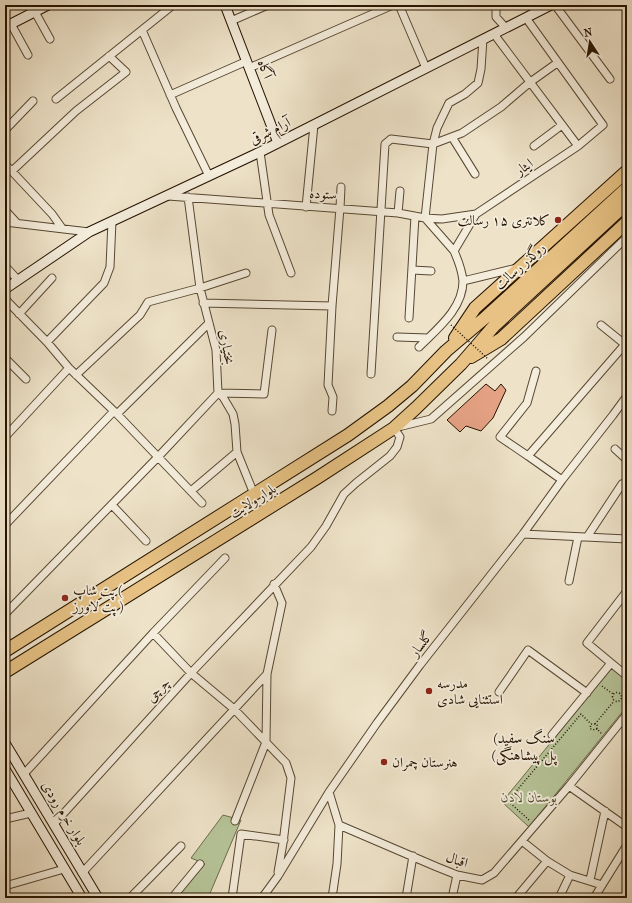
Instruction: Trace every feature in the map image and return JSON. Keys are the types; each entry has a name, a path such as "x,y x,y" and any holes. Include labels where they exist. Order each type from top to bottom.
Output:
{"highway":[{"path":"446,351 475,308 627,171"},
{"name":"روگذر رسالت","path":"490,322 627,188"},
{"name":"روگذر رسالت","path":"490,322 627,203"},
{"path":"460,364 501,339 627,222"},
{"name":"بلوار ولایت","path":"5,651 348,435 388,406 412,386 446,351 490,322"},
{"name":"بلوار ولایت","path":"5,672 317,478 394,428 460,364 490,322"}],"street":[{"path":"28,55 8,26 48,5"},
{"path":"56,98 173,5"},
{"name":"آگاه","path":"225,5 278,143"},
{"path":"231,21 268,5"},
{"path":"170,95 393,5"},
{"path":"399,5 426,68"},
{"path":"496,5 496,17 506,28"},
{"name":"آرام شرقی","path":"5,289 89,232 260,152 551,5"},
{"path":"554,5 610,79"},
{"path":"35,12 50,39"},
{"name":"ایثار","path":"454,251 476,214 578,146 603,126 526,18"},
{"path":"142,30 170,95 209,176"},
{"path":"494,34 529,83 578,146"},
{"path":"419,347 451,314 459,297 462,281 459,262 454,251 425,218 433,144 442,116 449,103 465,94 478,83 481,69 483,39"},
{"path":"12,172 76,111 126,72 109,56"},
{"path":"371,374 385,144 391,139 433,144 462,133 501,107 529,83 557,63"},
{"path":"5,130 33,101"},
{"path":"306,207 314,125"},
{"path":"534,146 562,125"},
{"path":"452,137 476,174"},
{"path":"260,152 267,204 271,221 291,273"},
{"path":"5,164 52,214 62,228"},
{"path":"332,410 333,397 328,385 341,187"},
{"path":"398,213 400,191"},
{"name":"ستوده","path":"168,196 306,207 381,211 425,218 442,219 476,214"},
{"name":"بختیاری","path":"188,197 200,288 216,350 218,393"},
{"path":"5,210 17,223"},
{"path":"409,318 415,216"},
{"path":"46,342 104,283 110,267 112,221"},
{"path":"5,222 89,232"},
{"path":"394,428 431,419 524,337 627,237"},
{"path":"5,266 18,280"},
{"path":"462,281 521,267"},
{"path":"412,270 431,271"},
{"path":"76,375 140,315 148,302 200,288 246,273"},
{"path":"19,314 52,278"},
{"path":"5,299 69,368 202,503"},
{"path":"203,303 332,306"},
{"path":"5,525 115,413 210,323"},
{"path":"528,456 626,344 602,326"},
{"path":"5,614 112,505 218,393 264,394 272,330"},
{"path":"397,337 428,338"},
{"path":"5,358 26,378"},
{"path":"5,437 69,368"},
{"path":"536,371 527,403 500,437 562,480"},
{"path":"218,393 233,414 236,427 237,452 254,494"},
{"name":"گلسار","path":"262,898 278,876 329,792 420,665 523,534 562,480 627,396"},
{"name":"چرچی","path":"54,824 191,673 274,584 311,547 326,526 344,494 390,456 397,447 400,437 394,428"},
{"path":"615,449 627,460"},
{"path":"191,491 237,452"},
{"path":"587,538 622,484 627,487"},
{"path":"112,505 146,541"},
{"path":"523,534 587,538 627,538"},
{"path":"569,581 578,537"},
{"path":"24,774 153,633 225,558"},
{"path":"235,821 266,742 267,674 282,603 274,584"},
{"path":"627,591 587,643 627,676"},
{"path":"153,633 191,673 234,709 286,763 291,778 284,840 278,876"},
{"path":"499,692 528,650 587,693"},
{"path":"552,735 596,680 611,664"},
{"path":"82,872 267,674"},
{"name":"اقبال","path":"339,825 456,875 478,880 486,879 494,873 569,786 627,714"},
{"name":"بلوار خرم رودی","path":"5,743 98,898"},
{"name":"بلوار خرم رودی","path":"5,769 82,898"},
{"path":"569,786 627,827"},
{"path":"329,792 339,825 337,864 332,898"},
{"path":"590,880 605,811"},
{"path":"5,819 31,813"},
{"path":"232,898 241,834 284,840"},
{"path":"522,841 547,861 570,875 602,885"},
{"path":"594,898 627,845"},
{"path":"130,898 181,846"},
{"path":"406,898 413,856"},
{"path":"516,898 547,861"},
{"path":"172,898 200,864"},
{"path":"5,886 64,869"},
{"path":"452,898 456,875"},
{"path":"559,898 570,875"}],"path":[{"path":"451,325 488,359"},
{"path":"596,680 613,694 612,697 614,701"},
{"path":"613,694 619,693 622,696 619,702 614,701"},
{"path":"534,825 508,801 581,714 591,724 591,729 595,730 597,728 596,724 614,701"},
{"path":"591,724 596,724"}],"green space":[{"name":"بوستان لادن","path":"612,668 627,680 627,706 529,827 502,802"},
{"path":"223,815 241,820 208,898 176,898 205,864 191,858"}],"building":[{"path":"486,384 495,391 501,384 506,390 493,418 481,431 466,426 460,432 447,420"}],"place":[{"name":"کلانتری ۱۵ رسالت","path":"558,220"},
{"name":"پت شاپ ( پت لاورز )","path":"65,598"},
{"name":"مدرسه استثنایی شادی","path":"429,691"},
{"name":"هنرستان چمران","path":"384,762"}],"district":[{"name":"(سنگ سفید (پل پیشاهنگی","path":"524,746"}]}
